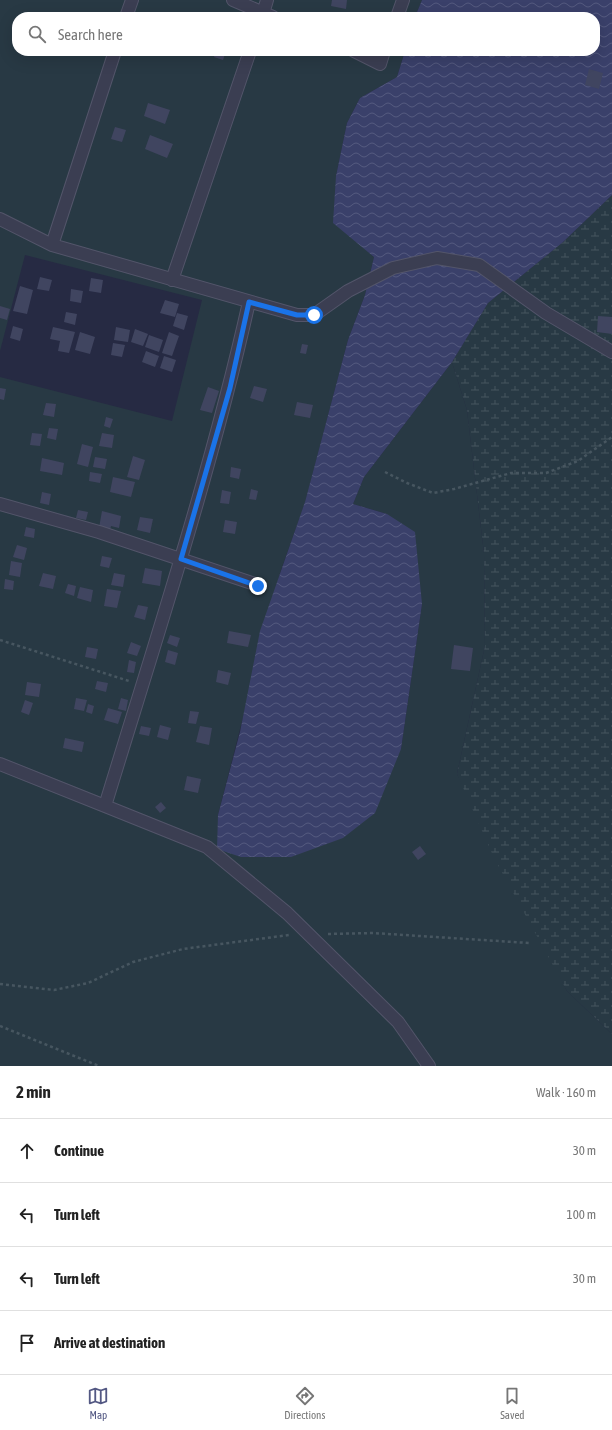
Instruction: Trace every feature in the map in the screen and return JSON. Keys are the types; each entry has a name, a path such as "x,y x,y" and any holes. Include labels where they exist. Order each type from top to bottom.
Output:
{"street":[{"path":"128,12 132,0"},
{"path":"233,0 258,12"},
{"path":"266,12 267,0"},
{"path":"399,12 403,0"},
{"path":"52,245 113,56"},
{"path":"172,280 248,56"},
{"path":"364,56 380,64 382,56"},
{"path":"0,219 52,245 297,315 314,315 348,291 393,268 437,258 479,265 546,313 612,352"},
{"path":"105,806 181,559 230,388 249,302"},
{"path":"0,504 99,532 258,586"},
{"path":"0,764 207,847 287,913 398,1022 429,1066"}],"path":[{"path":"385,472 406,483 433,493 454,489 511,473 546,473 578,461 612,438"},
{"path":"0,640 133,682"},
{"path":"327,934 372,933 529,943"},
{"path":"0,984 54,990 88,983 133,962 183,949 274,936 297,935"},
{"path":"0,1026 99,1066"}],"green space":[{"path":"0,0 422,0 417,12 12,12 12,56 403,56 397,77 360,98 347,123 336,176 355,240 374,257 365,295 348,340 305,503 280,573 218,815 401,749 422,604 387,514 353,504 364,477 452,362 467,410 484,553 485,646 457,774 567,991 612,1034 612,1066 0,1066 0,377 172,421 202,300 25,255 0,351"},
{"path":"612,195 612,1034 567,991 494,858 457,774 485,646 484,553 467,410 452,362 488,303 563,242"}],"water":[{"path":"422,0 612,0 612,195 563,242 488,303 452,362 364,477 353,504 387,514 415,532 422,604 401,749 375,813 343,838 291,857 241,857 217,849 218,815 240,732 260,631 305,502 348,340 365,295 374,257 333,223 336,176 347,123 360,98 397,77 403,56 600,56 600,12 417,12"}],"building":[{"path":"332,0 347,0 346,9 331,6"},
{"path":"214,56 224,56 223,60"},
{"path":"589,69 603,73 599,89 585,85"},
{"path":"148,103 170,110 165,124 144,116"},
{"path":"115,127 126,130 122,142 111,139"},
{"path":"150,135 173,144 167,158 145,149"},
{"path":"40,277 52,280 49,291 37,289"},
{"path":"91,278 103,280 101,293 89,291"},
{"path":"20,286 33,290 27,314 13,311"},
{"path":"71,289 83,291 81,303 70,301"},
{"path":"165,300 179,304 175,317 160,313"},
{"path":"0,306 10,309 7,320 0,318"},
{"path":"66,312 77,314 75,325 64,322"},
{"path":"177,313 188,316 184,330 173,326"},
{"path":"598,316 612,317 612,334 597,332"},
{"path":"13,326 23,329 20,341 10,338"},
{"path":"53,327 75,332 69,353 58,351 60,341 50,339"},
{"path":"116,327 130,330 128,342 114,340"},
{"path":"135,329 148,334 143,346 131,342"},
{"path":"80,332 95,337 90,354 75,350"},
{"path":"169,332 179,336 172,356 162,353"},
{"path":"149,335 163,340 159,352 145,347"},
{"path":"113,343 125,345 122,357 111,355"},
{"path":"302,344 308,345 306,354 300,353"},
{"path":"146,351 159,356 155,367 142,362"},
{"path":"164,356 176,360 172,372 160,368"},
{"path":"254,386 267,389 263,402 250,398"},
{"path":"208,387 219,391 212,413 200,410"},
{"path":"0,388 6,389 4,400 0,399"},
{"path":"297,402 313,405 310,418 294,415"},
{"path":"46,403 56,404 54,417 43,415"},
{"path":"106,417 113,419 110,428 104,426"},
{"path":"49,428 58,429 56,440 47,438"},
{"path":"32,433 42,434 40,446 30,445"},
{"path":"102,433 114,435 112,448 99,446"},
{"path":"82,444 93,447 88,467 77,464"},
{"path":"133,456 145,460 139,480 127,477"},
{"path":"95,457 107,459 105,469 93,467"},
{"path":"42,458 64,463 62,475 40,471"},
{"path":"231,467 241,469 239,479 230,477"},
{"path":"90,472 102,474 100,483 89,481"},
{"path":"113,477 135,482 131,497 110,492"},
{"path":"251,489 258,491 256,500 249,499"},
{"path":"222,490 231,492 229,504 220,503"},
{"path":"42,492 51,494 49,505 40,503"},
{"path":"78,510 88,512 86,520 76,518"},
{"path":"102,511 121,516 119,528 111,526 110,530 99,528"},
{"path":"140,517 153,519 150,533 137,530"},
{"path":"225,520 237,522 235,534 223,532"},
{"path":"26,527 35,529 34,538 24,536"},
{"path":"17,545 27,548 24,560 13,557"},
{"path":"102,556 112,558 109,568 100,566"},
{"path":"11,561 22,563 20,577 9,575"},
{"path":"145,568 162,571 160,586 142,583"},
{"path":"43,573 56,576 53,589 39,586"},
{"path":"114,573 125,575 123,587 111,585"},
{"path":"5,579 14,581 13,590 4,589"},
{"path":"68,584 76,586 74,596 65,593"},
{"path":"80,587 93,590 91,602 77,598"},
{"path":"107,589 121,591 117,608 104,606"},
{"path":"138,605 148,607 145,620 134,617"},
{"path":"229,631 251,635 248,647 227,643"},
{"path":"170,635 180,638 177,647 167,643"},
{"path":"131,642 141,646 137,656 127,653"},
{"path":"454,645 473,648 470,671 451,669"},
{"path":"87,647 98,649 96,659 85,657"},
{"path":"168,650 178,653 175,665 165,662"},
{"path":"129,660 136,662 134,673 127,672"},
{"path":"218,670 231,673 228,685 216,682"},
{"path":"97,681 108,683 106,692 95,689"},
{"path":"27,682 41,684 39,697 25,695"},
{"path":"76,698 87,700 84,711 74,709"},
{"path":"121,698 128,700 126,711 118,709"},
{"path":"25,700 33,703 29,715 21,712"},
{"path":"88,704 94,706 92,714 86,712"},
{"path":"108,708 122,712 118,724 104,720"},
{"path":"190,711 199,712 196,724 188,723"},
{"path":"160,725 171,728 168,740 157,737"},
{"path":"141,726 151,728 149,736 139,734"},
{"path":"200,726 212,728 209,745 196,742"},
{"path":"65,738 84,742 82,752 63,748"},
{"path":"187,776 201,779 198,793 184,790"},
{"path":"161,802 166,808 160,813 155,807"},
{"path":"420,846 426,854 418,860 412,852"}],"route":[{"path":"258,586 181,559 230,388 249,302 297,315 314,315"}]}
